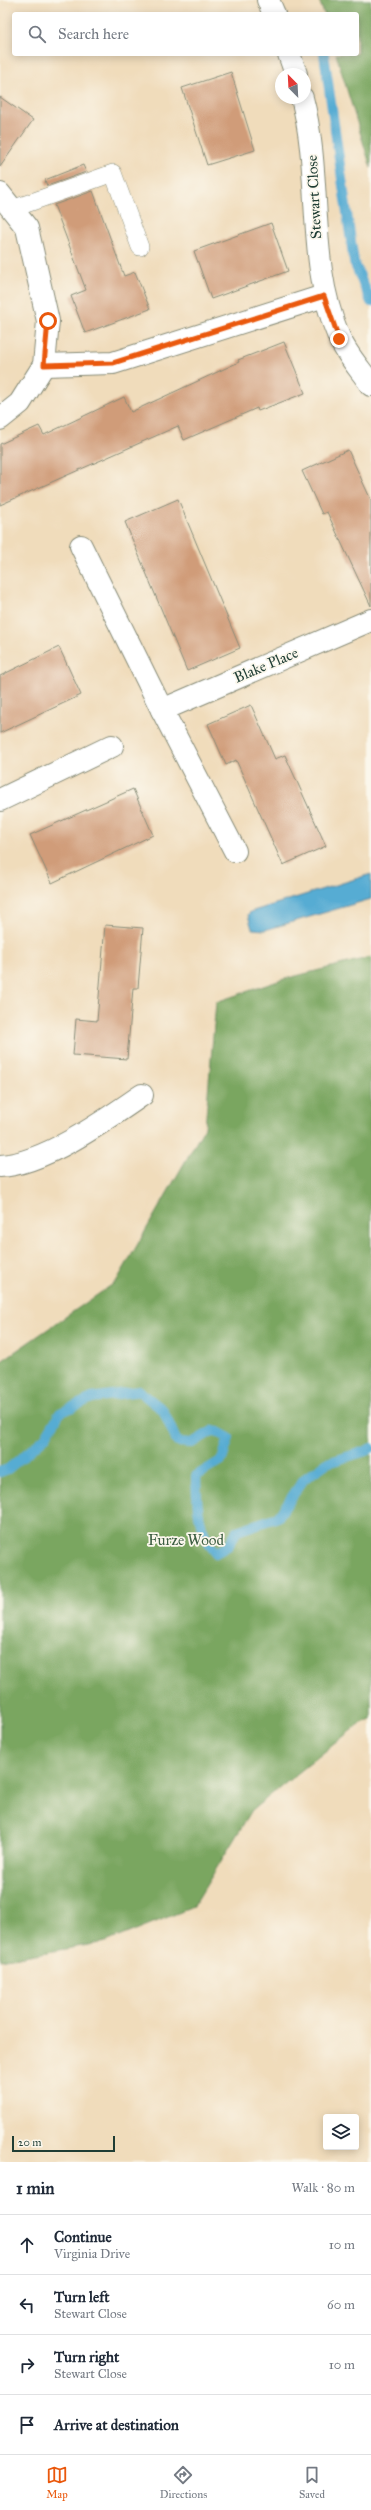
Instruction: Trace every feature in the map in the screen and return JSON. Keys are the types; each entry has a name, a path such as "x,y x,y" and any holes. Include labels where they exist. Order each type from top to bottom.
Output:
{"street":[{"path":"268,0 273,12"},
{"path":"290,56 294,68"},
{"name":"Stewart Close","path":"304,104 310,128 317,253 324,296 339,339 371,385"},
{"path":"0,419 20,403 44,365 48,321 27,228 6,201"},
{"path":"44,365 113,363 324,296"},
{"path":"81,546 234,851"},
{"name":"Blake Place","path":"162,710 371,620"},
{"path":"0,800 112,746"},
{"path":"0,1166 17,1165 90,1131 142,1094"}],"lane":[{"path":"6,201 113,173 140,247"}],"green space":[{"path":"319,0 371,0 371,168 337,56 359,56 359,12 323,12"},
{"name":"Furze Wood","path":"371,957 371,1719 359,1724 252,1810 193,1907 106,1942 0,1960 0,1362 116,1282 205,1127 216,1002 284,979"}],"water":[{"path":"371,874 371,899 265,930 252,929 248,915 250,912"}],"building":[{"path":"231,72 255,150 207,165 182,88"},
{"path":"0,97 33,120 0,167"},
{"path":"83,165 86,172 47,186 45,180"},
{"path":"93,191 124,276 135,272 150,309 85,333 71,296 86,290 54,205"},
{"path":"271,223 288,271 211,299 194,251"},
{"path":"284,342 305,393 258,411 257,408 184,440 178,426 0,505 0,444 39,426 44,435 124,397 131,412 239,362 238,360"},
{"path":"348,450 371,500 371,606 327,512 322,514 302,471"},
{"path":"178,499 240,648 187,671 125,522"},
{"path":"59,647 81,695 0,733 0,676"},
{"path":"251,705 275,759 285,755 326,846 283,865 236,760 226,765 208,724"},
{"path":"133,789 153,835 52,883 30,835"},
{"path":"105,925 143,928 138,988 133,988 127,1059 73,1055 76,1019 97,1021"}],"waterway":[{"path":"324,56 354,262 371,302"},
{"path":"0,1472 8,1469 45,1438 60,1413 92,1398 139,1391 163,1410 177,1442 192,1443 214,1430 229,1438 222,1460 196,1476 199,1516 205,1535 216,1553 228,1546 237,1531 278,1517 304,1479 327,1463 366,1451 371,1448"}],"route":[{"path":"48,321 44,365 113,363 324,296 339,339"}]}
